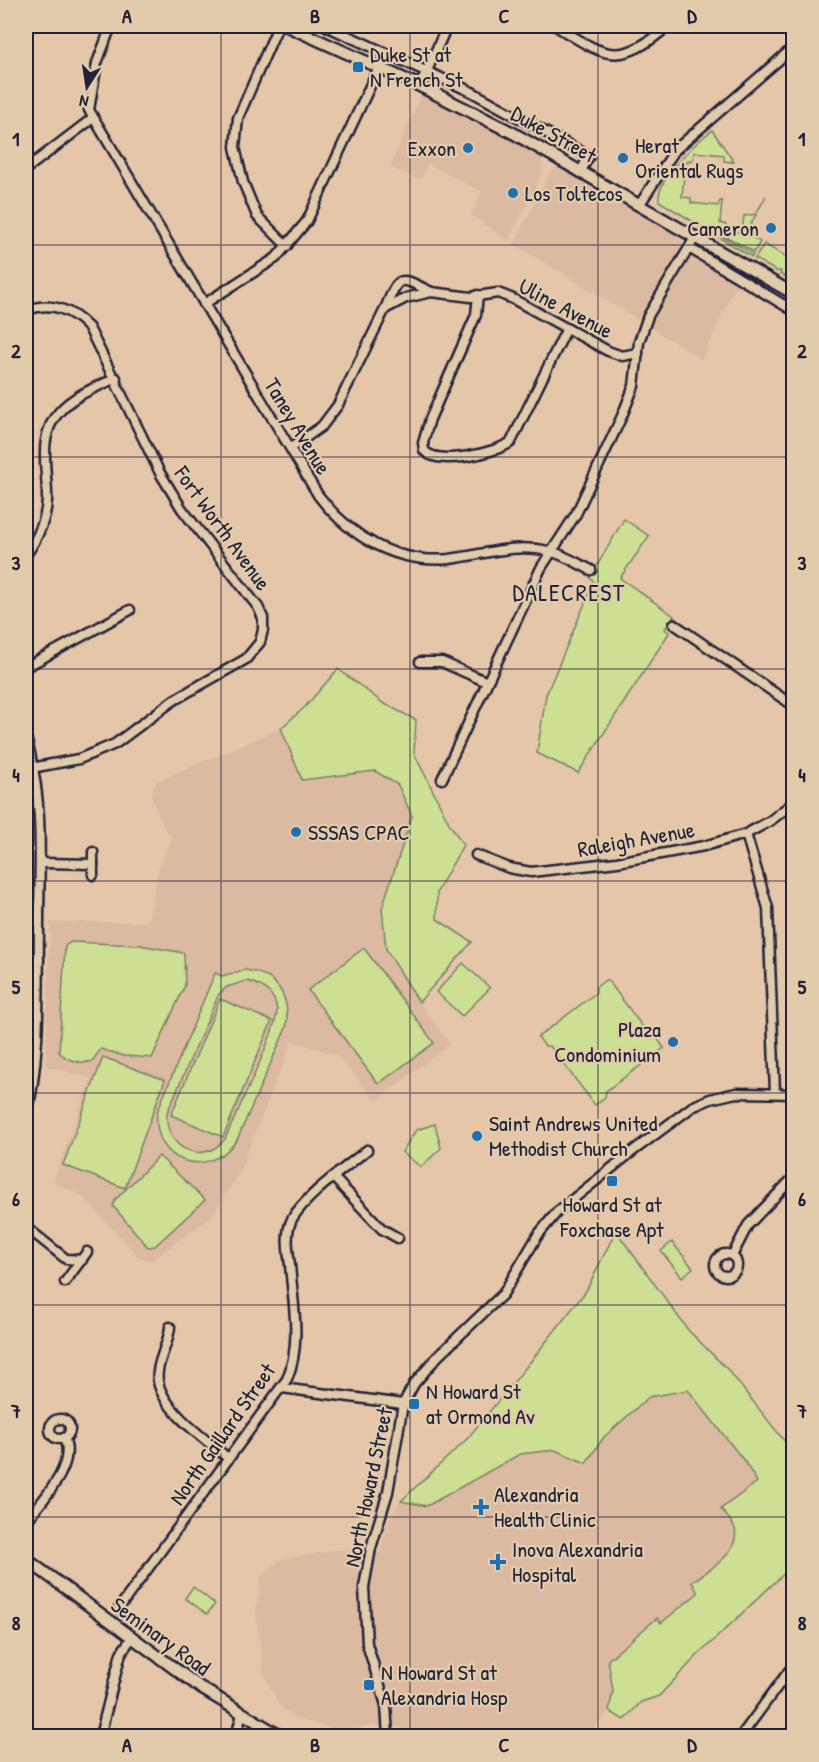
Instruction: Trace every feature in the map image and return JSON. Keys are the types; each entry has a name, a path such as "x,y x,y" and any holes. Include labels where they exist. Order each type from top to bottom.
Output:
{"main road":[{"name":"Duke Street","path":"286,26 420,86 506,129 794,294"},
{"name":"Seminary Road","path":"26,1559 131,1639 280,1737"}],"street":[{"path":"26,169 93,118 89,104 97,63 111,26"},
{"path":"278,26 238,118 235,141 243,182 257,216 287,246"},
{"path":"327,26 338,28 427,70 589,156 581,171"},
{"path":"420,86 447,26"},
{"path":"556,26 605,53 626,53 649,42 668,26"},
{"path":"640,204 675,150 794,47"},
{"path":"204,304 266,266 287,246 307,221 379,67"},
{"name":"Taney Avenue","path":"93,118 291,448 332,512 356,533 386,550 436,559 504,549 551,551 591,570"},
{"path":"442,779 551,551 576,514 622,416 634,386 639,342 648,316 696,236"},
{"path":"689,248 794,311"},
{"path":"291,448 322,426 339,405 385,309 395,282 406,279 431,292"},
{"name":"Uline Avenue","path":"385,309 406,298 431,292 460,297 505,295 616,355 638,353"},
{"path":"478,295 476,315 426,428 423,443 427,454 447,458 488,453 511,442 566,330"},
{"name":"Fort Worth Avenue","path":"26,310 56,307 81,319 95,335 171,492 258,607 263,618 262,637 252,654 240,664 174,700 115,744 79,759 30,769"},
{"path":"26,555 39,532 45,511 44,456 52,423 69,402 116,378"},
{"path":"26,667 130,610"},
{"path":"674,624 794,706"},
{"path":"420,662 442,662 487,682"},
{"path":"26,737 30,769 40,804 41,863 37,1047 26,1120"},
{"name":"Raleigh Avenue","path":"476,855 509,868 541,872 690,848 746,834 770,821 794,802"},
{"path":"746,834 768,908 775,1093"},
{"path":"93,852 93,875"},
{"path":"41,863 93,864"},
{"path":"26,961 39,960"},
{"name":"North Howard Street","path":"388,1737 386,1705 367,1644 364,1587 371,1548 390,1482 403,1404 427,1368 503,1294 538,1235 558,1211 692,1107 729,1094 794,1094"},
{"name":"North Gaillard Street","path":"119,1608 282,1388 293,1362 296,1338 288,1246 289,1228 300,1209 367,1150"},
{"path":"732,1256 748,1225 794,1177"},
{"path":"334,1178 382,1228 398,1238"},
{"path":"26,1227 66,1259 85,1256 67,1278 66,1259"},
{"path":"170,1327 170,1337 157,1373 161,1392 186,1422 228,1458"},
{"path":"282,1388 403,1404"},
{"path":"26,1522 62,1470 67,1449 64,1438"},
{"path":"100,1737 121,1653 131,1639"},
{"path":"741,1737 794,1664"},
{"path":"236,1737 242,1714"}],"shaded area":[{"path":"421,95 478,122 542,158 543,172 508,241 471,215 482,192 428,164 420,180 390,167"},
{"path":"557,166 677,235 682,240 683,247 699,260 737,282 702,359 514,244 549,175"},
{"path":"281,728 302,780 375,771 398,785 412,816 382,908 386,949 419,1002 450,1044 376,1101 337,1055 292,1041 239,1173 212,1216 151,1261 138,1256 83,1197 53,1181 91,1078 46,1066 50,922 148,922 158,870 172,837 165,829 151,797 156,782"},
{"name":"Inova Alexandria Hospital","path":"687,1390 745,1462 757,1482 722,1509 735,1528 734,1539 729,1553 716,1565 698,1593 661,1623 657,1619 608,1659 613,1691 609,1711 587,1736 400,1736 400,1727 371,1725 353,1730 332,1729 293,1717 278,1704 263,1672 256,1610 261,1577 279,1560 336,1550 380,1553 390,1518 401,1501 427,1506 520,1454 555,1450 586,1463 604,1437 650,1397"}],"green space":[{"path":"712,130 734,162 724,161 724,155 694,152 693,160 685,162 682,197 691,198 691,203 718,206 722,201 720,223 726,225 723,237 753,254 752,257 659,201 660,192 670,172 687,152"},
{"path":"766,196 746,233 760,242 754,252 725,236 727,228 742,233 744,216 756,214"},
{"path":"764,244 790,259 793,253 793,273 790,279 780,274 781,271 776,271 755,259"},
{"path":"624,519 649,536 620,578 674,616 665,629 669,633 578,773 537,753 546,695 594,582 590,578"},
{"path":"338,669 383,703 416,720 414,753 449,823 463,845 437,892 437,919 472,942 419,1002 386,949 382,908 412,816 398,785 375,771 302,780 281,728 305,707"},
{"path":"71,942 140,945 184,953 185,985 152,1058 124,1056 101,1049 92,1061 79,1062 59,1052 65,946"},
{"path":"364,948 434,1043 378,1084 308,990"},
{"path":"463,963 490,988 462,1016 436,992"},
{"path":"245,970 266,976 279,988 284,997 286,1028 237,1140 225,1153 211,1160 197,1163 172,1154 163,1144 158,1130 157,1112 215,973 222,976","holes":["246,981 267,990 276,1004 275,1020 264,1053 225,1139 206,1152 186,1150 172,1136 167,1113 219,994 227,987"]},
{"path":"607,979 651,1038 657,1038 664,1048 606,1091 605,1097 595,1105 550,1046 545,1046 538,1037 596,993 596,987"},
{"path":"220,999 272,1021 223,1137 171,1115"},
{"path":"103,1057 165,1080 125,1188 63,1165"},
{"path":"435,1124 441,1148 421,1167 402,1152 416,1130"},
{"path":"159,1156 205,1200 155,1246 148,1247 113,1206 115,1200"},
{"path":"616,1231 688,1330 729,1371 793,1452 793,1565 695,1658 659,1696 641,1702 624,1720 609,1711 613,1691 608,1660 657,1618 661,1623 698,1593 692,1582 714,1567 733,1546 735,1529 721,1509 757,1482 745,1462 688,1390 649,1397 604,1437 586,1463 555,1450 520,1454 427,1506 401,1501 467,1439 531,1361 586,1291"},
{"path":"672,1242 693,1268 682,1277 661,1251"},
{"path":"193,1587 215,1604 207,1614 185,1598"}],"place":[{"name":"Duke St at N French St","path":"358,67"},
{"name":"Exxon","path":"468,148"},
{"name":"Herat Oriental Rugs","path":"623,158"},
{"name":"Los Toltecos","path":"513,193"},
{"name":"Cameron","path":"771,228"},
{"name":"SSSAS CPAC","path":"296,832"},
{"name":"Plaza Condominium","path":"673,1042"},
{"name":"Saint Andrews United Methodist Church","path":"477,1136"},
{"name":"Howard St at Foxchase Apt","path":"612,1181"},
{"name":"N Howard St at Ormond Av","path":"414,1404"},
{"name":"Alexandria Health Clinic","path":"481,1507"},
{"name":"Inova Alexandria Hospital","path":"498,1562"},
{"name":"N Howard St at Alexandria Hosp","path":"369,1685"}],"district":[{"name":"DALECREST","path":"569,592"}]}
